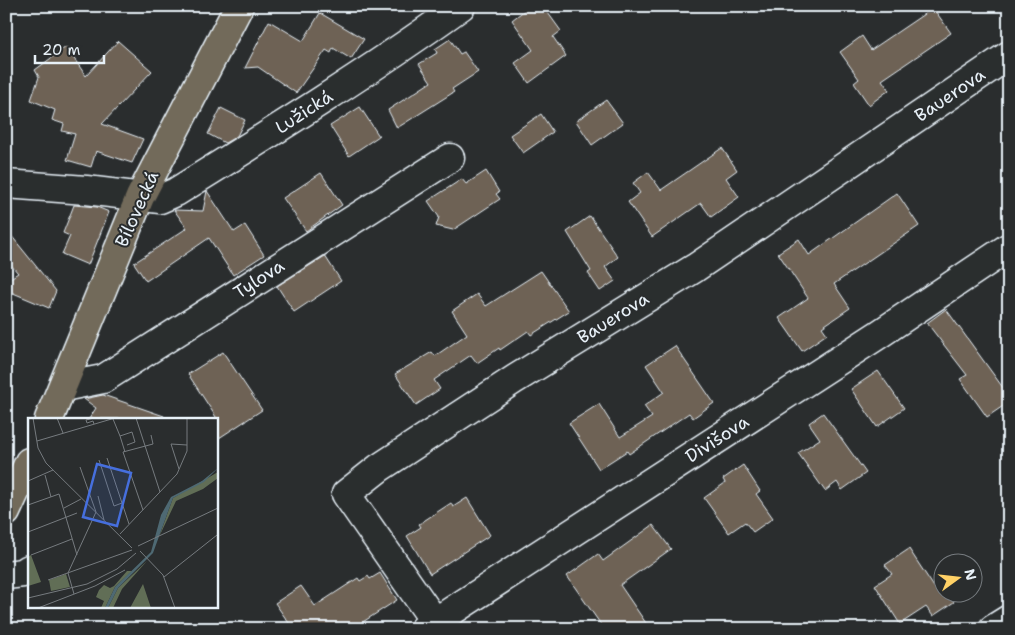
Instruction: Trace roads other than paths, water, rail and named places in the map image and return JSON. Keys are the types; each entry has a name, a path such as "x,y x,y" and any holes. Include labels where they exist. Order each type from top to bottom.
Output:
{"main road":[{"name":"Bílovecká","path":"48,418 140,197 239,6"},
{"path":"6,512 28,464"}],"street":[{"name":"Lužická","path":"6,184 86,190 160,199 176,192 285,125 412,41 461,6"},
{"name":"Bauerova","path":"430,625 346,494 379,468 507,384 695,268 1009,55"},
{"name":"Tylova","path":"62,387 103,379 450,158"},
{"name":"Divišova","path":"430,625 1009,247"},
{"path":"6,575 24,573 28,570"},
{"path":"993,629 1009,619"}]}
